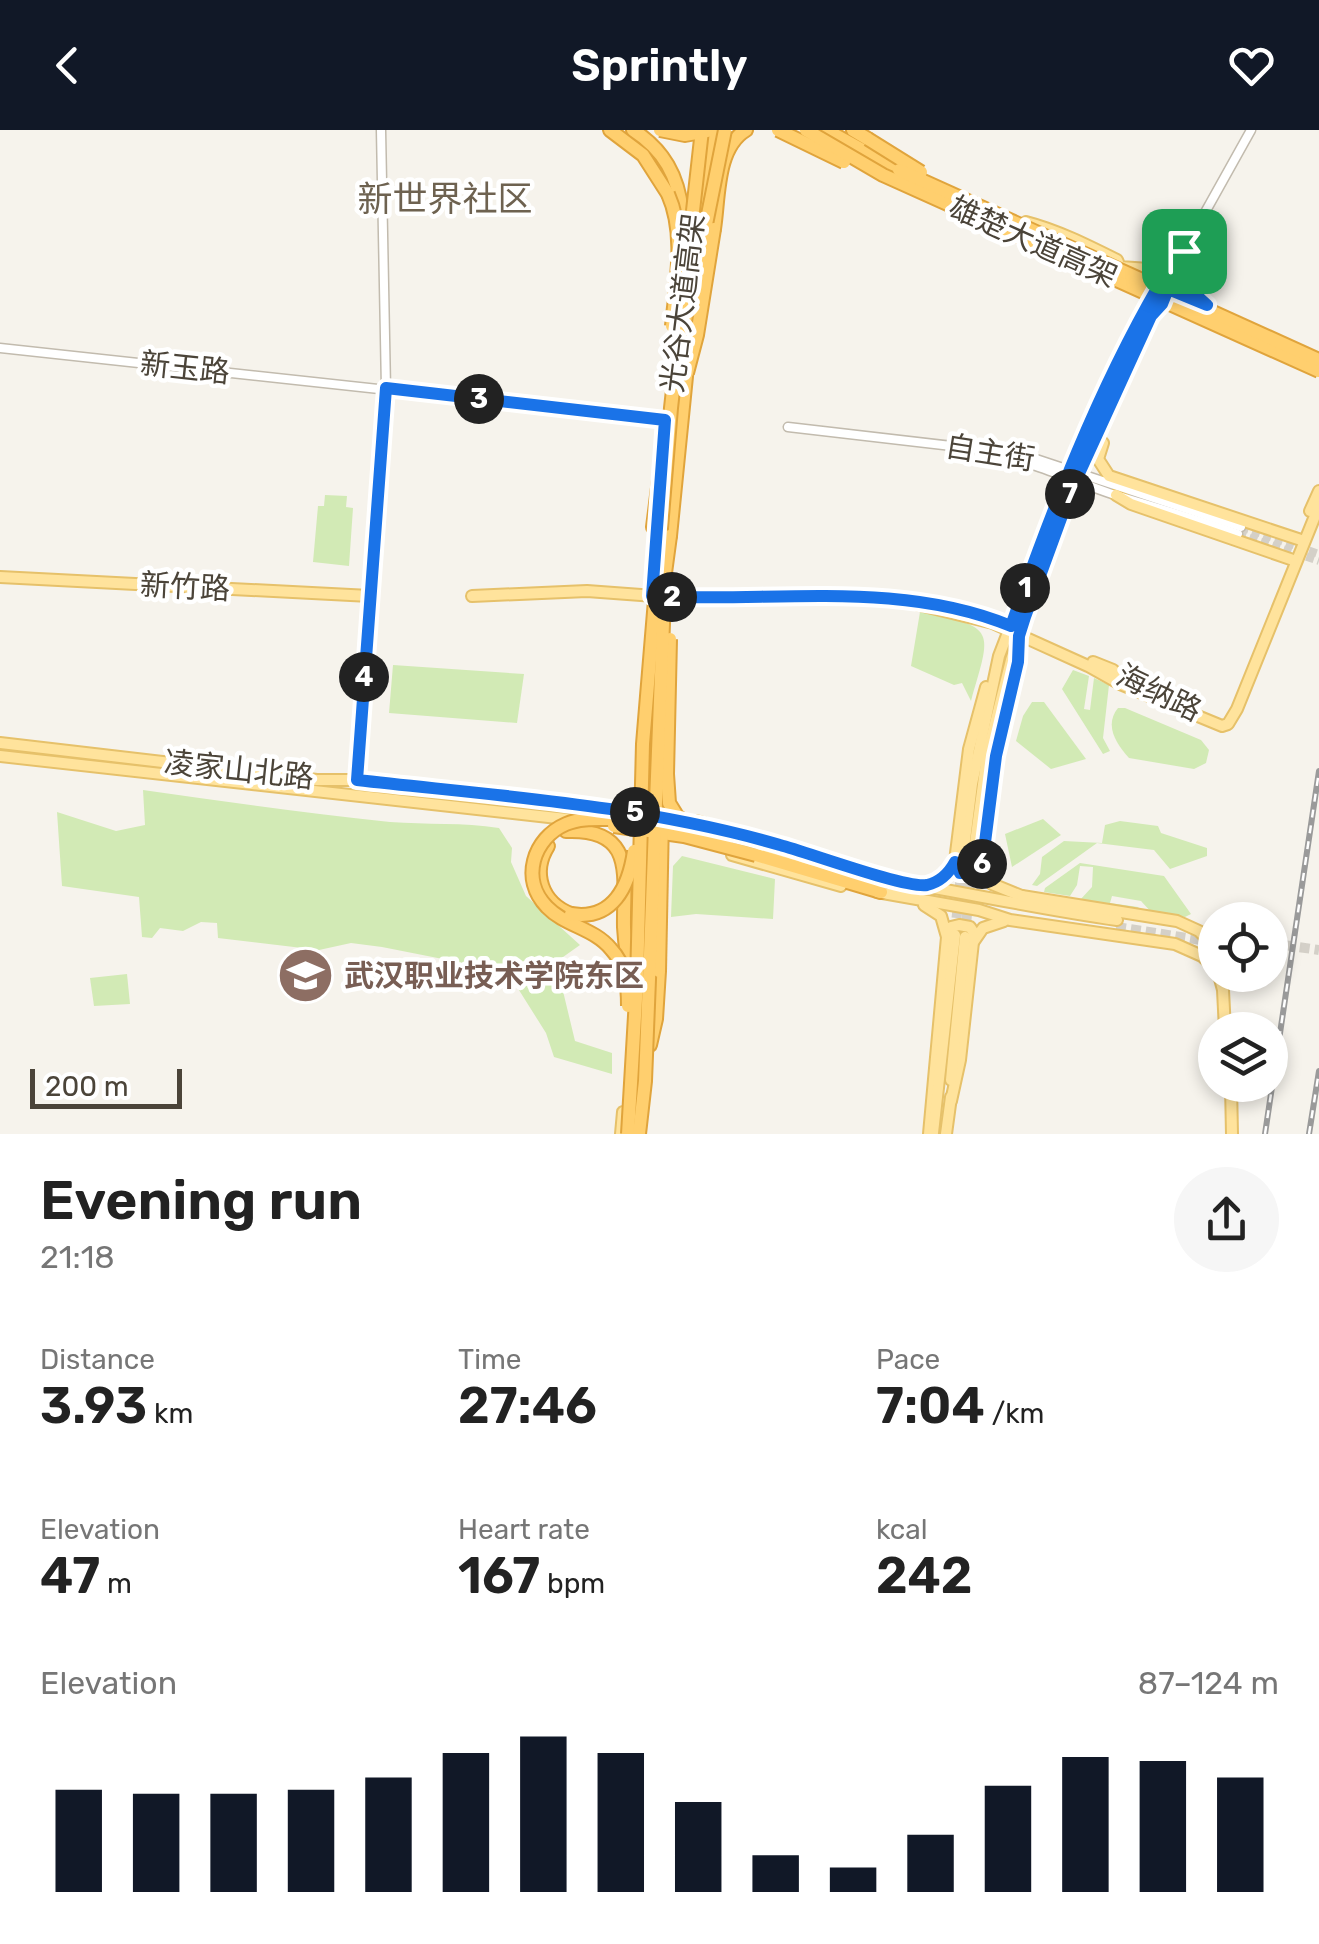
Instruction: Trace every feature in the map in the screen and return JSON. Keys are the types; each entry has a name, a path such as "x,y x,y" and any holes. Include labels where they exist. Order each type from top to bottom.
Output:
{"highway":[{"path":"610,130 650,163 674,210 678,266 668,414"},
{"path":"632,130 657,149 668,164 678,185 682,212 668,414"},
{"path":"660,130 685,135 713,130"},
{"name":"光谷大道高架","path":"625,1134 636,1009 643,744 668,414 700,130"},
{"name":"光谷大道高架","path":"642,1134 665,572 713,130"},
{"path":"696,274 724,130"},
{"path":"687,373 697,335 725,156 736,137 746,130"},
{"path":"778,130 920,199 989,222"},
{"name":"雄楚大道高架","path":"806,130 860,164 1319,372"},
{"name":"雄楚大道高架","path":"826,130 871,156 1319,359"},
{"path":"854,130 1009,219"},
{"path":"643,744 645,621 664,447"},
{"path":"670,536 667,795 672,810 682,821 728,838"},
{"path":"650,1045 656,1019 663,844 656,775"},
{"path":"641,790 630,874 622,892 603,910 580,916 562,911 542,887 542,855 566,831 596,825 632,828 684,836 885,886"},
{"path":"612,818 574,821 556,829 540,844 532,875 545,906 606,943 619,960 628,986 631,1058"},
{"path":"566,831 595,832 619,852 625,875 626,956 635,982"}],"main road":[{"path":"642,1134 650,1045 668,597 713,130"},
{"path":"792,130 893,182 1319,372"},
{"path":"834,130 1009,219 1207,305 1319,359"},
{"path":"1120,268 1148,269 1182,250 1184,278 1189,289 1207,305"},
{"path":"968,864 970,749 984,690 1015,631 1134,330 1157,301"},
{"path":"1157,301 1099,453 1104,472 1301,540"},
{"path":"1260,348 1254,336 1265,333"},
{"path":"625,1134 652,596 668,414"},
{"name":"海纳路","path":"472,596 587,591 668,597 890,598 964,610 1120,684 1222,726 1228,724 1236,709 1319,490"},
{"path":"1116,495 1131,504 1293,560"},
{"name":"海纳路","path":"1301,540 1319,506"},
{"path":"1269,550 1278,545 1277,534"},
{"name":"新竹路","path":"0,577 370,596"},
{"path":"922,886 968,864 1018,662 1015,631"},
{"name":"凌家山北路","path":"0,743 660,814 863,869 885,886"},
{"path":"0,756 659,830 699,846 826,882 922,886 1117,924 915,900"},
{"path":"317,780 337,788 612,818 728,838 831,868 915,900 941,916 960,938 946,1134"},
{"path":"968,864 992,884 1024,896"},
{"path":"980,895 1024,896 1172,920 1198,932"},
{"path":"979,910 1010,920 1166,943 1198,954"},
{"path":"960,938 998,921 1010,920"},
{"path":"1166,943 1180,932 1172,920"},
{"path":"931,1134 960,938"},
{"path":"1228,1102 1229,1134"}],"street":[{"path":"357,780 386,388 381,130"},
{"path":"1157,301 1248,130"},
{"name":"新玉路","path":"0,348 668,414"},
{"name":"自主街","path":"788,430 1000,450 1145,495 1240,530 1116,495 1074,474"},
{"path":"1120,480 1145,495"},
{"path":"683,837 680,824 689,820"}],"green space":[{"path":"325,495 347,496 346,507 353,508 349,566 313,562 318,506 324,506"},
{"path":"920,612 963,622 982,635 983,659 971,701 962,683 954,685 911,666"},
{"path":"393,665 524,674 517,723 389,713"},
{"path":"1073,670 1089,676 1084,709 1090,710 1094,678 1109,685 1103,738 1110,751 1103,754 1062,689"},
{"path":"1032,702 1044,702 1086,759 1051,769 1016,741 1023,716"},
{"path":"1118,708 1201,740 1209,750 1206,763 1194,769 1129,758 1112,728"},
{"path":"143,790 390,822 499,828 512,848 511,862 526,896 580,945 556,962 575,1041 612,1053 612,1074 554,1057 546,1033 512,979 468,964 351,943 319,950 218,938 217,923 201,922 183,931 160,928 152,938 142,937 139,897 62,886 57,812 116,831 145,825"},
{"path":"1043,819 1061,835 1012,867 1005,834"},
{"path":"1120,821 1158,826 1161,833 1207,848 1207,856 1170,869 1154,850 1097,843 1037,886 1032,885 1040,874 1042,857 1064,841 1102,843 1105,825"},
{"path":"682,856 775,879 773,919 696,914 671,917 673,866"},
{"path":"1080,863 1164,876 1191,914 1185,917 1152,913 1141,901 1112,896 1110,903 1138,907 1141,911 1080,900 1092,887 1093,867 1080,866 1077,885 1070,896 1044,892"},
{"path":"127,974 130,1004 94,1006 90,978"}],"tunnel":[{"path":"1241,527 1319,554"},
{"path":"1238,534 1319,561"},
{"path":"955,933 962,865"},
{"path":"965,937 971,868"},
{"path":"1116,927 1198,940"},
{"path":"1288,946 1319,950"}],"railway":[{"path":"1265,1134 1319,771"},
{"path":"1309,1134 1319,1071"}],"place":[{"name":"武汉职业技术学院东区","path":"305,976"}],"district":[{"name":"新世界社区","path":"445,199"}],"route":[{"path":"1184,251 1168,289 1159,285 1134,330 1070,469 1011,626 947,606 890,598 652,596 665,420 386,388 357,780 660,814 734,831 922,886 943,877 955,862 960,873 978,873 996,756 1018,662 1019,636 1071,491 1124,383 1151,316 1168,289 1207,305 1189,289 1184,278 1184,251"}]}
